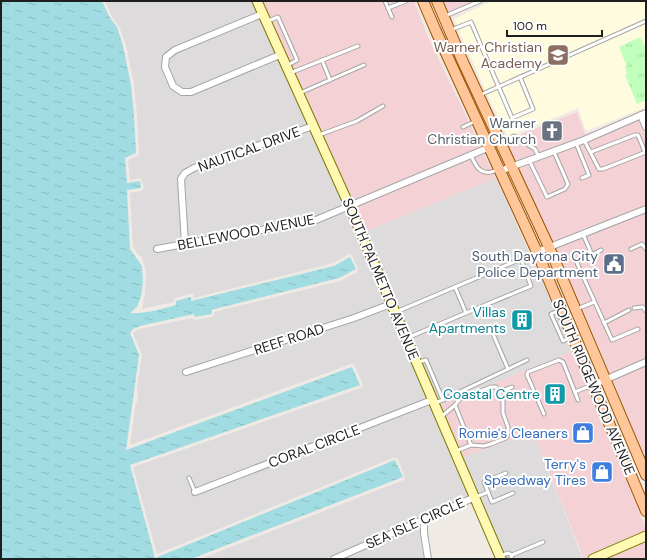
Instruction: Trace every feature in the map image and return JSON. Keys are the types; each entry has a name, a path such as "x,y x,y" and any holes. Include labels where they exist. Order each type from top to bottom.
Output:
{"main road":[{"name":"SOUTH RIDGEWOOD AVENUE","path":"423,1 562,309 646,511"},
{"name":"SOUTH RIDGEWOOD AVENUE","path":"437,1 478,96 549,247 606,380 642,457 646,475"}],"street":[{"name":"SOUTH PALMETTO AVENUE","path":"257,1 349,205 454,451 502,559"},
{"path":"264,18 175,50 166,57 165,66 173,86 182,92 191,92 282,54"},
{"path":"468,101 478,96"},
{"path":"500,170 512,167 584,140 644,114 646,127"},
{"name":"NAUTICAL DRIVE","path":"185,244 181,179 185,173 194,168 313,126"},
{"name":"BELLEWOOD AVENUE","path":"157,249 316,220 349,205 490,148"},
{"path":"537,252 646,209"},
{"name":"REEF ROAD","path":"186,372 354,318 393,308"},
{"path":"593,384 606,380 646,362"},
{"name":"CORAL CIRCLE","path":"195,492 433,402"},
{"name":"SEA ISLE CIRCLE","path":"334,559 474,497"},
{"path":"424,519 424,533 428,559"},
{"path":"593,559 646,536"}],"lane":[{"path":"385,1 392,17"},
{"path":"388,8 406,1"},
{"path":"443,17 480,1"},
{"path":"264,18 278,17 297,60 288,69"},
{"path":"478,96 646,21"},
{"path":"449,31 471,22 512,118 533,109 520,77"},
{"path":"288,69 322,60 358,46"},
{"path":"322,60 330,80"},
{"path":"299,94 364,65"},
{"path":"317,135 357,121 383,106"},
{"path":"463,127 477,120"},
{"path":"584,140 599,169 603,169 646,152 638,135 591,152"},
{"path":"500,142 514,136 535,149 539,157"},
{"path":"576,143 589,175 582,178"},
{"path":"530,160 547,197 564,189 568,184 554,151"},
{"path":"471,155 475,166 484,172 489,174 500,170"},
{"path":"583,234 592,255"},
{"path":"631,250 642,244 646,249"},
{"path":"601,250 579,260 577,263 594,302 612,340 638,329"},
{"path":"393,308 455,287 537,252"},
{"path":"406,338 532,286 521,260"},
{"path":"455,287 466,313"},
{"path":"576,310 594,302"},
{"path":"634,308 643,307 646,311"},
{"path":"604,323 629,310"},
{"path":"490,327 508,369"},
{"path":"416,363 426,360 443,400"},
{"path":"433,402 443,400 527,360"},
{"path":"544,414 527,375 528,372 559,360 563,362 578,400"},
{"path":"575,392 593,384"},
{"path":"440,418 460,399 491,387 496,387 503,400 503,413 508,427 506,438 484,446 471,445 454,451"},
{"path":"499,392 512,387"},
{"path":"455,405 471,445"},
{"path":"506,473 484,482 492,502 513,493"},
{"path":"190,478 195,492"},
{"path":"474,497 488,492"},
{"path":"509,559 512,555 543,542"},
{"path":"502,559 503,555 508,553 512,555"}],"shaded area":[{"path":"105,1 253,1 258,12 174,46 165,54 162,68 170,88 180,95 192,95 280,59 309,124 193,164 183,170 178,180 181,241 154,246 154,253 317,224 347,210 387,302 353,315 183,369 184,376 355,322 390,309 428,398 191,489 193,496 431,405 470,495 325,559 200,559 404,480 405,477 398,459 395,457 157,554 133,467 361,388 363,384 354,365 351,364 130,445 135,408 138,398 137,388 142,355 133,333 140,329 192,318 195,320 212,317 214,312 340,281 357,272 358,268 352,255 349,254 333,263 194,298 193,294 190,294 175,298 173,302 142,309 145,293 146,271 142,257 137,254 133,247 130,193 141,191 144,188 141,178 130,180 128,160 138,156 139,153 134,84 126,45 119,26 112,17"},
{"path":"262,1 414,1 428,37 481,147 351,201"},
{"path":"443,1 484,1 453,16 451,19"},
{"name":"Warner Christian Academy","path":"492,1 646,1 646,107 586,131 578,108 508,137 486,92 454,19"},
{"path":"261,19 277,52 190,88 182,88 175,84 168,66 169,59 176,53"},
{"path":"485,96 507,140 577,112 585,134 598,130 515,162"},
{"path":"639,120 646,136 646,205 551,242 518,169"},
{"path":"312,131 345,203 316,216 188,240 184,180 187,176"},
{"path":"484,154 496,178 364,232 354,207"},
{"path":"496,178 573,351 438,406 364,232"},
{"path":"646,213 646,358 610,374 586,317 554,249"},
{"path":"573,351 646,529 646,532 584,559 533,432 461,458 438,406"},
{"path":"646,365 646,452 643,453 613,380"},
{"path":"533,432 583,559 504,559 461,458"},
{"path":"421,525 424,559 343,559"},
{"path":"646,540 646,559 602,559"}],"green space":[{"path":"640,37 646,48 646,100 637,104 625,75 627,74 625,67 627,66 619,47"}],"water":[{"path":"1,1 102,1 110,18 117,27 123,46 131,85 134,116 136,153 125,158 127,183 140,181 141,188 127,190 130,249 142,266 143,282 141,296 137,307 130,313 159,310 176,305 176,301 191,297 191,301 334,266 350,257 356,269 339,278 211,310 212,314 195,317 194,314 140,326 133,329 130,333 139,355 126,450 352,367 360,385 130,465 155,558 395,460 403,477 191,559 1,559"}],"place":[{"name":"Warner Christian Academy","path":"558,55"},
{"name":"Warner Christian Church","path":"552,131"},
{"name":"South Daytona City Police Department","path":"614,264"},
{"name":"Villas Apartments","path":"522,320"},
{"name":"Coastal Centre","path":"555,394"},
{"name":"Romie's Cleaners","path":"583,433"},
{"name":"Terry's Speedway Tires","path":"602,472"}]}
